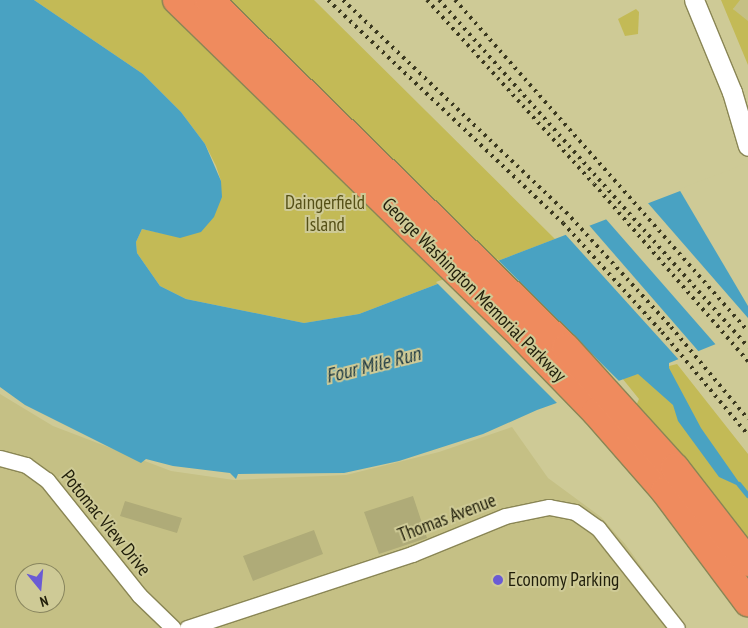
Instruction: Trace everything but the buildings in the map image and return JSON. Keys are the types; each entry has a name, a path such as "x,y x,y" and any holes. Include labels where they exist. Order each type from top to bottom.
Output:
{"highway":[{"name":"George Washington Memorial Parkway","path":"177,0 461,260"},
{"name":"George Washington Memorial Parkway","path":"210,0 607,408 675,468 748,562"},
{"name":"George Washington Memorial Parkway","path":"607,408 665,491 748,602"}],"street":[{"path":"694,0 732,92 748,146"},
{"path":"732,92 748,120"},
{"name":"Potomac View Drive","path":"0,458 26,465 47,480 139,595 173,628"},
{"name":"Thomas Avenue","path":"187,628 412,554 505,516 549,507 575,512 598,528 677,628"}],"shaded area":[{"path":"730,0 748,0 748,43"},
{"path":"0,394 53,426 171,471 234,480 346,475 439,452 512,427 548,478 601,517 625,544 686,628 0,628"}],"green space":[{"name":"Daingerfield Island","path":"34,0 314,0 555,239 359,314 304,323 186,299 160,286 137,253 136,242 142,229 165,234 221,181 205,144 181,112 143,74"},
{"path":"721,0 740,0 733,9 748,21 748,65"},
{"path":"636,9 639,12 638,34 625,36 618,19"},
{"path":"677,364 748,454 748,547 635,408 639,399 622,378"}],"water":[{"name":"Four Mile Run","path":"0,0 34,0 143,74 181,112 205,144 221,181 222,197 214,217 201,232 180,238 142,229 136,242 137,253 160,286 186,299 304,323 359,314 748,165 748,331 669,363 669,368 701,428 743,488 719,477 678,421 673,405 638,374 537,410 483,434 399,461 344,473 238,474 236,479 230,473 173,466 146,459 141,463 25,405 0,387"}],"pier":[{"path":"748,163 748,306 679,189"},
{"path":"647,202 748,318 748,334 717,346 605,218"},
{"path":"588,224 700,353 680,361 564,233"},
{"path":"497,259 619,381 559,405 436,282"}],"waterway":[{"path":"739,484 748,495"}],"railway":[{"path":"328,0 563,223 662,332 748,435"},
{"path":"343,0 566,212 671,327 748,419"},
{"path":"427,0 594,184 748,361"},
{"path":"439,0 748,347"},
{"path":"455,0 748,331"}],"place":[{"name":"Economy Parking","path":"498,580"}]}
